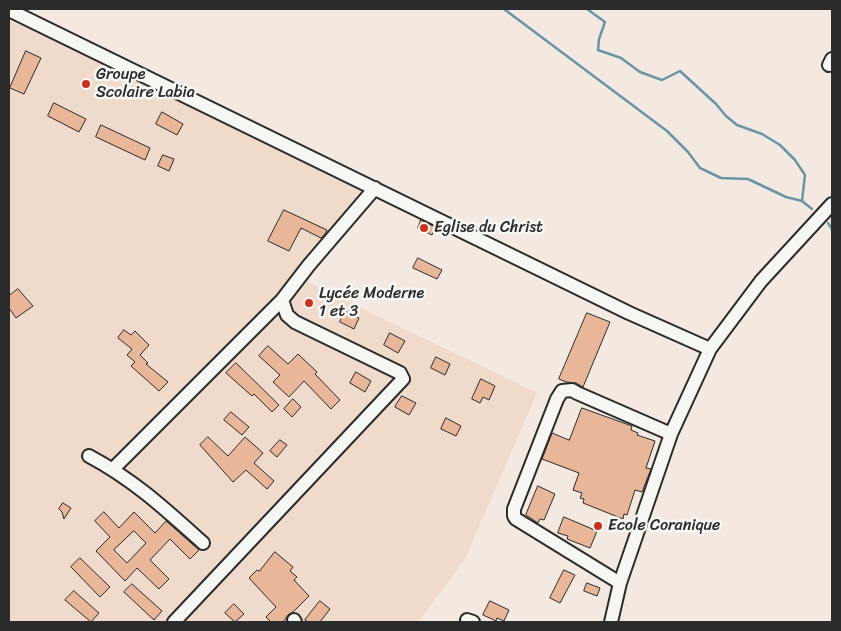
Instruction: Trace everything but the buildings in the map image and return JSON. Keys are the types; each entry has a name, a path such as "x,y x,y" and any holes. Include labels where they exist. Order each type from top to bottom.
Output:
{"street":[{"path":"9,10 629,313 710,349"},
{"path":"113,469 282,300 309,265 375,188"},
{"path":"611,622 620,583 671,434 710,349 761,281 832,204"},
{"path":"174,622 403,379 400,372 295,322 287,316 282,300"},
{"path":"620,583 516,519 514,508 557,398 562,391 572,390 578,392 671,434"},
{"path":"89,456 113,469 141,488 203,543"}],"shaded area":[{"path":"9,20 375,188 299,278 537,393 464,561 418,622 9,622"}],"waterway":[{"path":"504,9 667,131 688,152 700,168 721,178 748,179 786,197 802,201 812,209"},
{"path":"587,9 605,22 599,39 598,50 621,58 640,72 662,80 680,71 737,125 762,134 780,145 795,160 805,175 802,201"},
{"path":"828,223 832,229"}],"place":[{"name":"Groupe Scolaire Labia","path":"86,84"},
{"name":"Eglise du Christ","path":"424,228"},
{"name":"Lycée Moderne 1 et 3","path":"309,303"},
{"name":"Ecole Coranique","path":"598,526"}]}
